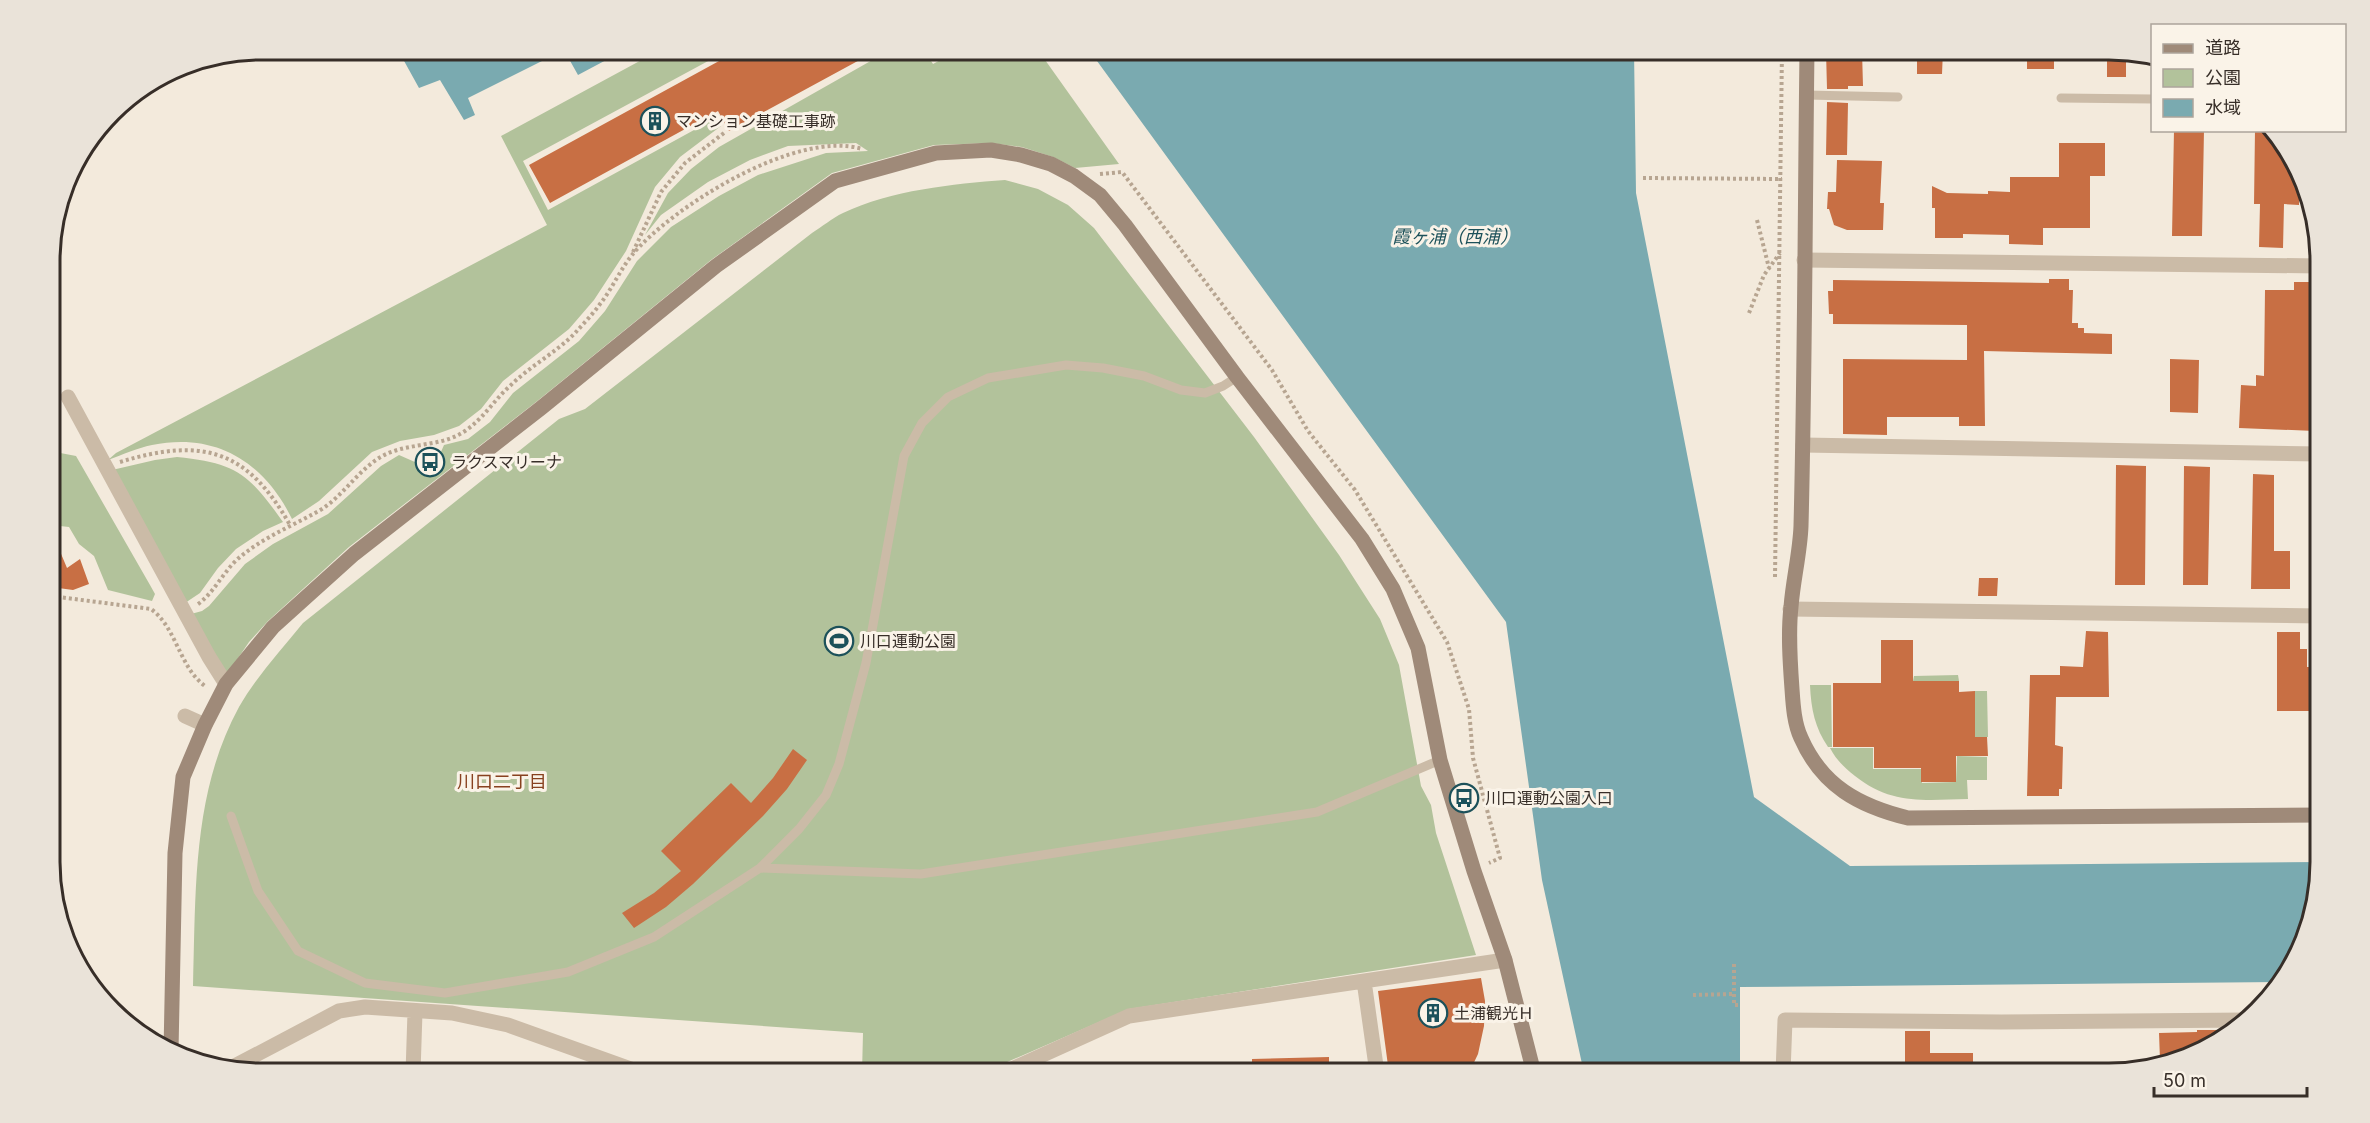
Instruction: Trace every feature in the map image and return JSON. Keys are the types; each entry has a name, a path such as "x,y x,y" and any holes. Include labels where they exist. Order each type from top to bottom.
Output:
{"street":[{"path":"1807,60 1803,445 1800,530 1790,609 1791,682 1800,736 1818,768 1838,787 1859,802 1908,818 2310,815"},
{"path":"171,1042 175,853 183,777 205,725 223,691 273,627 354,554 541,408 716,266 835,181 936,153 991,150 1041,161 1074,176 1100,195 1362,539 1393,589 1418,648 1440,760 1474,871 1505,960 1531,1063"},
{"path":"1804,260 2310,266"},
{"path":"68,397 204,648 223,691"},
{"path":"1803,445 2310,454"},
{"path":"1790,609 2310,616"},
{"path":"185,716 205,725"},
{"path":"1025,1063 1129,1016 1505,960"},
{"path":"1364,981 1376,1063"},
{"path":"243,1062 339,1011 365,1006 452,1013 508,1025 614,1063"},
{"path":"413,1063 415,1011"},
{"path":"1783,1063 1785,1020 2001,1022 2234,1020"}],"lane":[{"path":"1806,95 1898,97"},
{"path":"2061,98 2151,99"},
{"path":"231,816 258,891 298,951 365,983 445,993 568,972 586,966 654,936 760,868 799,829 826,795 839,764 866,663 904,456 922,423 948,397 988,378 1066,365 1103,368 1144,376 1181,390 1205,393 1237,377"},
{"path":"760,868 921,874 1317,812 1440,760"}],"path":[{"path":"1775,578 1782,60"},
{"path":"198,604 240,557 290,525 324,508 377,459 402,449 437,443 464,432 485,415 507,388 574,334 600,305 632,255 661,192 685,163 724,133"},
{"path":"632,255 666,221 714,189 755,168 792,154 825,146 850,145 862,149"},
{"path":"1643,178 1782,179"},
{"path":"1757,220 1769,268"},
{"path":"1749,313 1764,275 1780,253"},
{"path":"105,466 152,452 176,449 211,453 237,463 255,477 277,502 290,525"},
{"path":"60,597 151,609 162,616 186,665 200,683 223,691"},
{"path":"1734,964 1734,1005 1739,1005"},
{"path":"1693,995 1733,994"}],"green space":[{"path":"642,60 710,60 523,161 548,210 716,118 721,126 680,157 655,187 626,251 594,300 569,329 503,381 481,409 459,426 434,435 400,441 372,452 319,501 292,519 281,499 252,467 217,448 197,443 175,442 146,446 108,460 116,453 547,225 501,136"},
{"path":"872,60 930,60 933,64 940,60 1045,60 1119,164 1075,168 1053,157 1022,147 991,143 934,145 832,173 711,260 536,402 349,547 268,621 249,642 226,676 191,614 209,606 245,564 273,544 328,514 381,466 399,455 433,470 444,445 468,439 490,422 513,393 579,341 605,311 637,261 671,227 719,196 758,175 826,153 868,151 856,143 788,146 750,160 708,182 661,215 645,235 668,193 691,169 719,147"},
{"name":"川口運動公園","path":"1005,180 1038,189 1068,205 1094,228 1254,437 1339,555 1380,619 1399,665 1421,786 1431,805 1436,833 1476,955 1129,1009 1005,1063 862,1063 863,1033 193,986 196,879 212,774 239,707 261,674 303,623 559,419 585,409 835,217 881,199 944,186"},
{"path":"60,453 76,456 155,594 152,601 108,590 94,556 79,544 69,527 60,526"},
{"path":"177,457 214,463 240,474 261,492 283,522 263,531 236,549 218,568 200,593 185,603 112,470"},
{"path":"1958,675 1959,681 1913,681 1914,676"},
{"path":"1810,685 1831,685 1832,747 1828,747 1817,725"},
{"path":"1975,691 1987,691 1988,737 1962,737 1975,730"},
{"path":"1830,748 1873,748 1873,769 1921,769 1922,783 1956,782 1957,756 1987,757 1987,780 1967,780 1968,799 1908,799 1882,792 1868,785 1841,764"}],"water":[{"path":"404,60 544,60 468,98 475,115 464,120 440,80 419,88"},
{"path":"570,60 606,60 578,75"},
{"name":"霞ヶ浦（西浦）","path":"1096,60 1634,60 1636,193 1754,797 1850,866 2310,862 2306,902 2295,939 2271,982 1740,987 1740,1063 1582,1063 1542,880 1506,622"}],"building":[{"name":"マンション基礎工事跡","path":"721,60 860,60 729,131 718,111 550,203 529,165"},
{"path":"1826,60 1862,60 1863,86 1827,89"},
{"path":"1917,60 1943,60 1942,74 1917,74"},
{"path":"2027,60 2054,60 2054,69 2027,69"},
{"path":"2107,60 2126,61 2126,77 2107,77"},
{"path":"1827,102 1848,103 1847,155 1826,155"},
{"path":"2174,132 2204,132 2202,236 2172,236"},
{"path":"2255,132 2263,132 2283,160 2300,198 2299,205 2284,204 2283,248 2259,247 2260,204 2254,204"},
{"path":"2059,143 2105,143 2105,176 2090,176 2090,228 2043,228 2043,245 2009,244 2009,235 1963,234 1963,238 1935,238 1932,186 1947,193 1988,194 1988,191 2010,192 2010,177 2059,177"},
{"path":"1837,160 1882,161 1880,203 1884,203 1883,230 1847,230 1834,225 1829,209 1827,209 1828,192 1836,192"},
{"path":"2049,279 2069,279 2069,290 2073,290 2072,323 2078,323 2078,328 2084,328 2084,333 2112,334 2112,354 1984,351 1985,426 1959,426 1959,417 1887,417 1887,435 1843,434 1843,359 1967,360 1967,325 1833,324 1833,314 1829,314 1828,291 1833,291 1833,280 2049,283"},
{"path":"2294,282 2310,282 2310,431 2239,428 2241,385 2256,386 2256,375 2264,376 2265,290 2294,290"},
{"path":"2170,359 2199,360 2198,413 2170,412"},
{"path":"2116,465 2146,466 2145,585 2115,585"},
{"path":"2184,466 2210,467 2208,585 2183,585"},
{"path":"2253,474 2274,475 2274,551 2290,551 2290,589 2251,589"},
{"path":"60,551 67,568 80,559 89,584 73,590 60,588"},
{"path":"1979,578 1998,578 1997,596 1978,596"},
{"path":"2086,631 2108,632 2109,697 2056,697 2055,745 2063,747 2062,789 2059,789 2059,796 2027,796 2030,675 2060,675 2060,666 2083,667"},
{"path":"2277,632 2300,632 2300,649 2307,649 2307,667 2310,667 2310,711 2277,711"},
{"path":"1881,640 1913,640 1913,681 1959,681 1959,692 1975,691 1975,737 1987,737 1988,756 1956,756 1956,782 1921,782 1921,768 1874,768 1874,747 1833,747 1833,683 1881,683"},
{"path":"793,749 807,760 787,789 763,816 693,884 666,907 634,928 622,913 654,893 681,871 661,851 731,783 751,803 773,778"},
{"name":"土浦観光Ｈ","path":"1481,978 1485,1001 1484,1026 1474,1063 1388,1063 1378,991"},
{"path":"2197,1030 2219,1030 2186,1048 2160,1056 2159,1033 2197,1032"},
{"path":"1905,1031 1930,1031 1930,1053 1973,1053 1973,1063 1905,1063"},
{"path":"1329,1057 1329,1063 1252,1063 1252,1059"}],"place":[{"name":"マンション基礎工事跡","path":"655,121"},
{"name":"ラクスマリーナ","path":"430,462"},
{"name":"川口運動公園","path":"839,641"},
{"name":"川口運動公園入口","path":"1464,798"},
{"name":"土浦観光Ｈ","path":"1433,1013"}],"district":[{"name":"川口二丁目","path":"502,782"}]}
